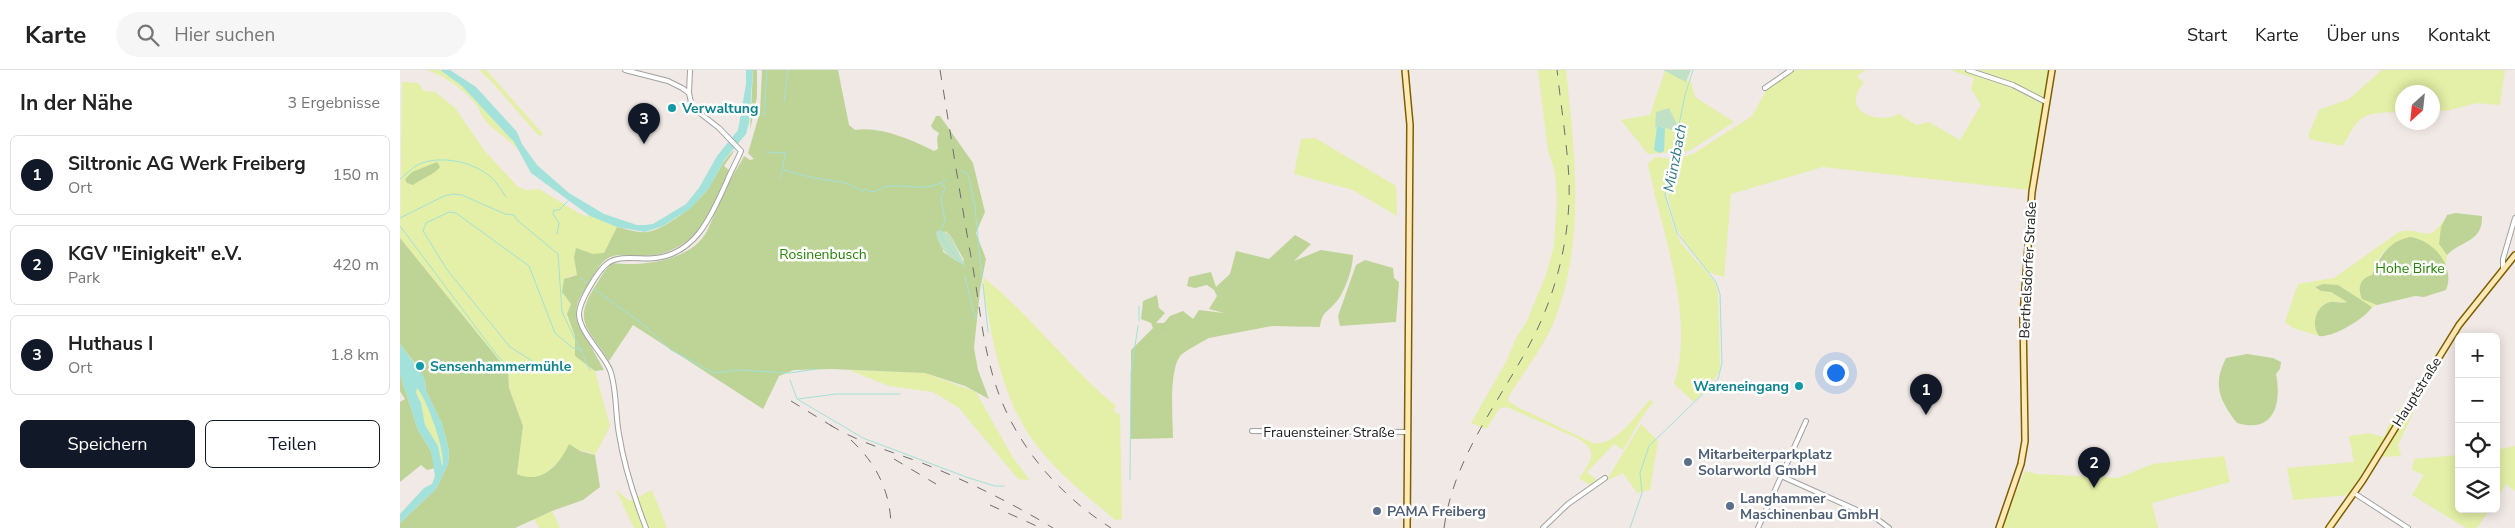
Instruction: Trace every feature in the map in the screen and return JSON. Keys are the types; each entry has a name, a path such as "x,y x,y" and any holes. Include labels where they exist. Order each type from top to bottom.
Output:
{"street":[{"path":"625,70 668,81 689,93"},
{"path":"646,528 626,468 609,369 584,328 579,317 579,309 596,278 608,263 619,259 660,258 683,248 697,236 709,221 741,151 692,107 689,93 690,70"},
{"name":"Frauensteiner Straße","path":"1405,70 1410,126 1407,528"},
{"path":"1766,88 1791,70"},
{"path":"1968,70 2013,85 2046,102"},
{"name":"Berthelsdorfer Straße","path":"1999,528 2022,459 2025,441 2023,316 2032,192 2052,70"},
{"path":"2503,270 2502,259 2515,218"},
{"name":"Hauptstraße","path":"2329,528 2354,493 2459,325 2515,255"},
{"path":"1758,528 1806,421"},
{"name":"Frauensteiner Straße","path":"1252,432 1407,432"},
{"path":"1781,476 1877,519 1889,528"},
{"path":"1543,528 1568,504 1605,478"},
{"path":"2354,493 2408,528"}],"green space":[{"path":"426,70 440,70 462,86 514,142 518,150 489,125 465,92 446,79"},
{"path":"479,70 486,70 490,74 543,134 539,136"},
{"path":"753,70 757,70 757,97 750,130"},
{"name":"Rosinenbusch","path":"762,70 838,70 849,125 855,130 865,129 885,132 906,138 934,151 938,149 937,138 939,133 931,126 936,116 940,116 973,163 985,212 976,233 986,259 980,290 974,348 978,370 989,399 965,386 925,373 832,369 794,370 779,376 763,409 633,325 609,361 590,334 584,318 584,310 594,288 605,271 613,263 637,264 664,260 690,249 700,241 707,231 726,189 744,156 750,160 754,159 748,153 760,112","holes":["945,231 950,235 964,260 961,263 943,252"]},
{"path":"1538,70 1566,70 1575,166 1574,231 1570,263 1563,294 1553,324 1538,352 1509,396 1508,401 1593,443 1610,440 1624,429 1650,400 1654,402 1645,412 1623,450 1614,444 1587,472 1598,481 1591,486 1579,478 1590,461 1591,452 1589,447 1577,438 1507,407 1500,408 1486,429 1471,423 1506,362 1517,336 1526,323 1546,275 1554,246 1557,200 1555,172 1548,150"},
{"path":"1663,70 1691,70 1686,82"},
{"path":"1793,70 1866,70 1857,76 1864,83 1858,92 1856,100 1858,107 1863,112 1880,118 1899,114 1916,125 1929,122 1960,140 1981,105 1971,89 1974,78 1950,70 2049,70 2029,190 1823,167 1731,194 1724,277 1708,272 1675,226 1666,189 1673,159 1693,154 1752,116 1767,89"},
{"path":"2382,70 2505,70 2500,105 2477,103 2440,111 2440,85 2395,85 2395,112 2372,114 2365,117 2354,126 2343,146 2309,139 2309,134 2319,110 2349,99"},
{"path":"1665,71 1691,82 1695,97 1734,122 1689,151 1648,154 1621,120 1650,115"},
{"path":"402,82 418,83 424,91 435,92 455,108 484,150 518,187 526,190 539,189 582,215 590,216 617,227 604,254 574,258 577,275 569,276 562,292 571,304 567,314 575,336 575,356 595,371 610,426 595,455 583,451 571,453 544,474 537,477 517,474 523,426 509,388 508,371 400,238"},
{"path":"1669,108 1677,124 1673,130 1657,126 1655,128 1656,112"},
{"path":"1315,138 1396,186 1397,216 1353,190 1294,174 1301,139"},
{"path":"735,150 724,166 729,170 712,208 695,234 672,250 661,254 613,256 604,261 595,273 580,299 576,311 577,321 604,370 595,371 575,356 575,336 567,314 571,304 562,292 564,279 577,275 574,258 576,248 593,254 604,253 617,227 647,232 672,221 698,200 724,162"},
{"path":"1655,157 1671,159 1665,195 1673,226 1681,243 1715,282 1718,293 1720,369 1716,377 1694,402 1674,384 1680,358 1679,302 1668,245 1648,164"},
{"path":"437,162 440,167 435,172 413,185 407,183 405,179 412,172"},
{"path":"2456,213 2482,216 2481,225 2475,236 2447,255 2439,244 2441,227 2447,215"},
{"path":"2444,219 2439,244 2447,255 2446,265 2431,246 2413,239 2403,240 2385,251 2377,261 2373,271 2372,303 2377,305 2372,307 2323,284 2315,287 2321,291 2331,292 2347,302 2330,302 2321,307 2315,321 2315,327 2319,336 2293,328 2285,322 2298,284 2334,278 2399,232 2434,232"},
{"path":"940,230 950,235 965,265 950,257 942,249 936,232"},
{"path":"1295,235 1311,244 1294,261 1321,250 1353,255 1346,285 1337,301 1324,315 1320,327 1272,326 1209,338 1192,348 1182,354 1175,370 1172,394 1173,438 1131,439 1131,350 1153,328 1151,323 1141,319 1143,301 1157,295 1159,308 1165,313 1156,323 1164,323 1170,316 1183,311 1193,319 1199,310 1224,313 1209,309 1217,296 1214,290 1207,285 1195,288 1187,286 1189,277 1211,272 1216,287 1230,274 1236,251 1269,259"},
{"name":"Hohe Birke","path":"2410,237 2427,243 2445,263 2448,272 2446,290 2424,297 2415,296 2377,305 2362,299 2360,287 2362,281 2372,275 2386,250 2396,242"},
{"path":"400,238 508,371 509,388 523,426 517,474 534,477 549,471 555,466 569,444 580,451 595,455 600,487 583,500 552,511 515,528 400,528 400,523 436,489 448,464 449,451 442,424 426,391 425,382 416,365 400,344"},
{"path":"1365,260 1393,268 1394,278 1399,282 1396,322 1340,326 1338,316 1356,265"},
{"path":"984,278 1116,406 1113,410 1120,415 1122,519 1115,520 1063,475 1040,449 1021,421 1006,389 996,355 983,285"},
{"path":"2323,284 2338,285 2372,307 2363,317 2348,327 2332,334 2319,336 2315,327 2315,321 2321,307 2330,302 2347,302 2331,292 2321,291 2315,287"},
{"path":"2247,354 2273,358 2281,362 2280,369 2276,374 2278,396 2276,406 2273,414 2260,424 2237,423 2222,400 2220,392 2219,376 2226,358"},
{"path":"849,370 925,373 976,392 1013,458 1030,480 1018,479 959,408 933,392 889,386"},
{"path":"400,374 418,430 431,451 435,468 427,470 421,465 400,482 400,402 405,399 400,391"},
{"path":"417,388 425,402 439,438 443,460 442,466 438,446 425,425 421,403 416,393"},
{"path":"2403,405 2414,411 2398,445 2401,456 2382,457 2376,453 2348,495 2293,500 2287,468 2354,462 2349,436 2369,433 2384,437 2390,421"},
{"path":"1641,424 1658,441 1650,490 1637,493 1623,473 1606,481"},
{"path":"2515,446 2515,491 2506,484 2500,494 2500,449"},
{"path":"2455,455 2455,513 2487,513 2477,528 2466,528 2412,495 2424,475 2412,470 2414,459"},
{"path":"2224,456 2230,482 2152,503 2158,528 2001,528 2025,471 2037,474 2118,478 2153,464"},
{"path":"616,490 630,501 652,490 667,528 634,528"},
{"path":"552,511 560,528 539,528 534,519"}],"water":[{"path":"440,70 450,70 476,87 517,132 522,144 537,165 569,193 604,214 637,225 653,224 686,204 699,188 717,156 738,130 746,84 746,70 753,70 749,123 746,134 725,159 709,188 691,208 663,226 645,232 617,227 590,216 531,173 514,142 462,86"},
{"path":"1657,126 1665,128 1664,151 1660,153 1654,150"},
{"path":"400,344 424,377 426,391 442,424 449,451 448,464 436,489 400,523 400,514 424,488 432,484 435,476 431,451 418,430 400,374","holes":["417,388 421,393 439,438 443,460 442,466 438,446 425,425 421,403 416,393"]}],"waterway":[{"path":"764,116 767,70"},
{"path":"784,102 788,70"},
{"name":"Münzbach","path":"1630,528 1642,493 1640,473 1649,446 1718,379 1722,363 1720,294 1716,282 1677,233 1665,194 1685,95 1693,70"},
{"path":"781,175 786,151"},
{"path":"767,152 785,153"},
{"path":"400,179 419,164 451,160 480,169 495,181 506,197"},
{"path":"784,170 812,178 844,182 863,191 866,189 876,191 890,186 928,187 941,183 945,188 941,198 945,220 940,232 943,240 965,268"},
{"path":"962,171 968,174 975,207 982,278"},
{"path":"941,183 946,179"},
{"path":"400,218 444,196 453,194 462,195 505,214 514,215 517,220 558,254 562,312 590,370"},
{"path":"557,234 559,223 553,214 554,210 559,210 568,201"},
{"path":"539,365 510,347 448,271 423,231 426,223 449,212 456,213 529,266 555,333 573,348 582,350"},
{"path":"400,226 507,366"},
{"path":"965,276 975,318"},
{"path":"581,278 587,283"},
{"path":"983,284 988,332"},
{"path":"594,289 644,325 671,350 714,373 738,370 789,373 817,369"},
{"path":"1139,306 1139,321"},
{"path":"1130,480 1131,372 1138,326"},
{"path":"790,380 797,399 863,438 969,478 995,486 1004,486"},
{"path":"798,399 836,394 900,394"}],"railway":[{"path":"940,70 983,332 999,394 1021,439 1036,460 1070,497 1111,528"},
{"path":"1444,528 1449,501 1458,475 1481,427 1535,334 1550,297 1561,259 1568,219 1569,179 1557,70"},
{"path":"791,401 835,428"},
{"path":"830,425 864,442 922,463 972,485 1053,528"},
{"path":"851,440 868,459 881,480 888,503 891,528"},
{"path":"894,459 936,484"},
{"path":"990,505 1041,528"}],"place":[{"name":"Verwaltung","path":"672,108"},
{"name":"Huthaus I","path":"644,144"},
{"name":"Sensenhammermühle","path":"420,366"},
{"name":"Wareneingang","path":"1799,386"},
{"name":"Siltronic AG Werk Freiberg","path":"1926,415"},
{"name":"Mitarbeiterparkplatz Solarworld GmbH","path":"1688,462"},
{"name":"KGV \"Einigkeit\" e.V.","path":"2094,488"},
{"name":"Langhammer Maschinenbau GmbH","path":"1730,506"},
{"name":"PAMA Freiberg","path":"1377,511"}]}
